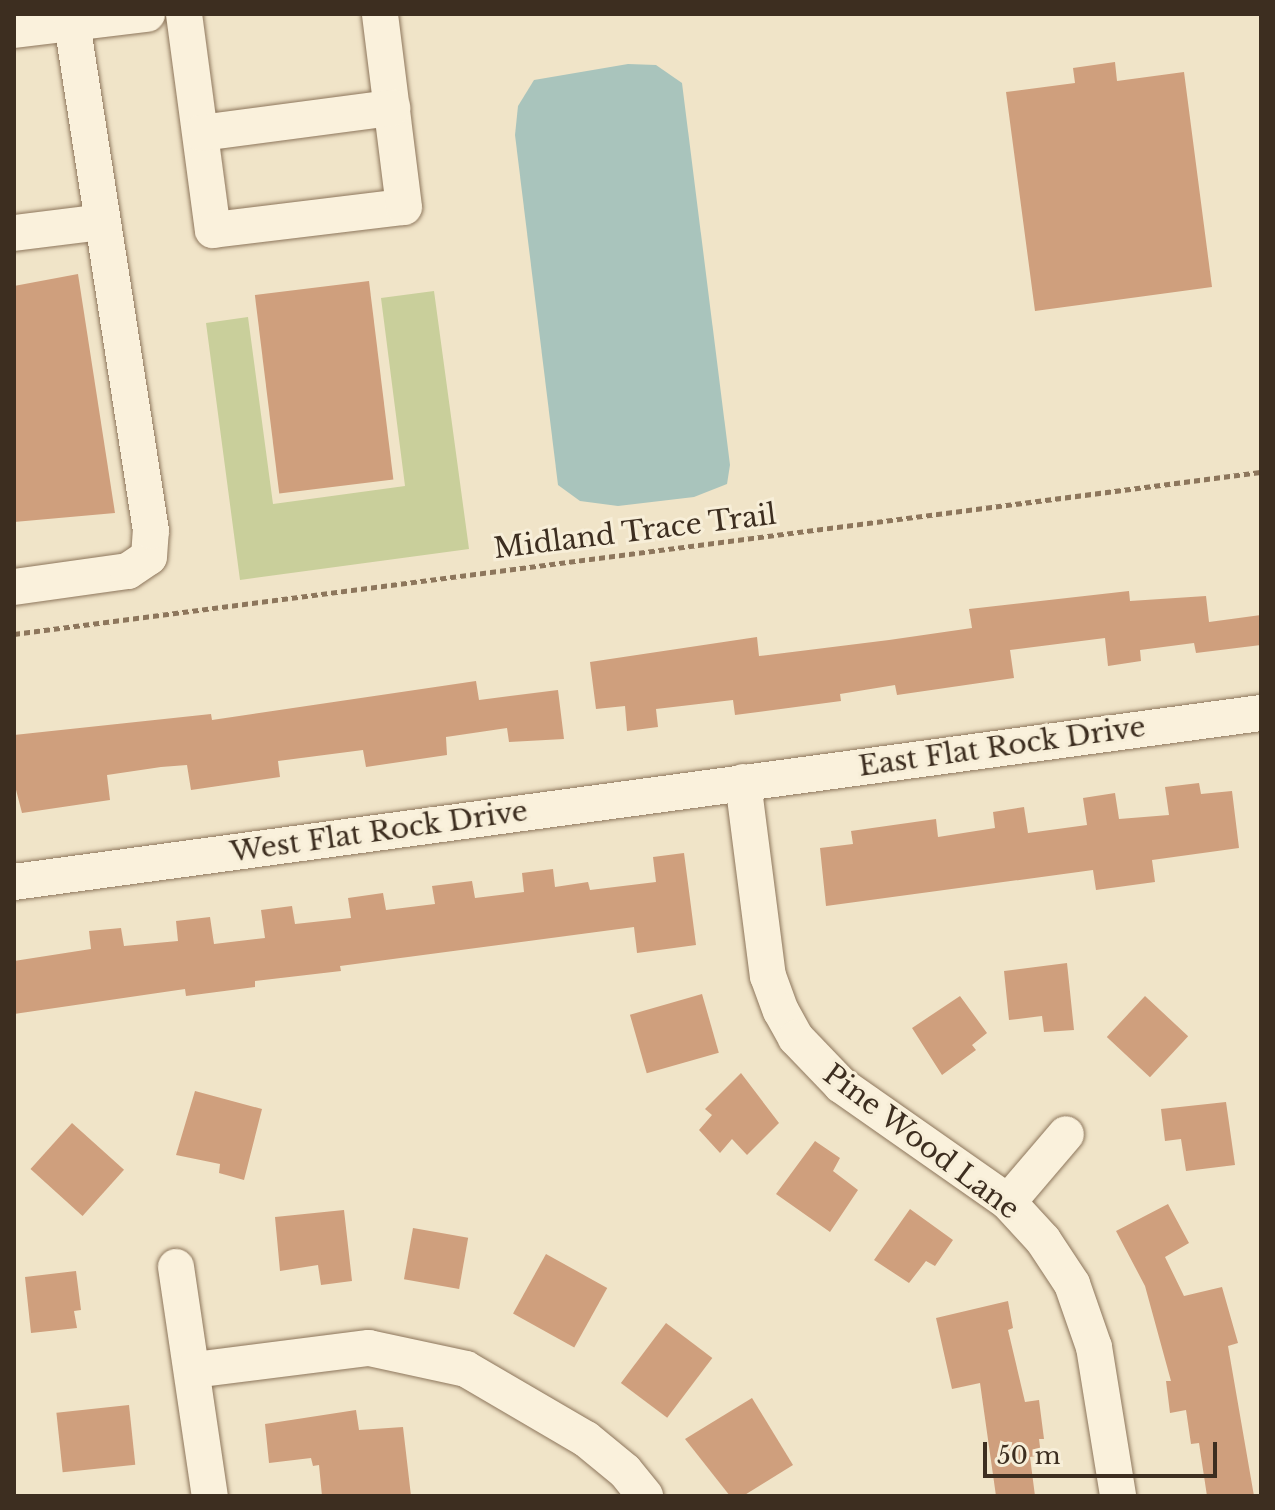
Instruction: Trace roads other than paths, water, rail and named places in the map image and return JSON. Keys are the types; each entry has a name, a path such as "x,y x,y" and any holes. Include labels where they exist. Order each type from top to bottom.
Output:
{"street":[{"path":"14,30 147,14"},
{"path":"184,14 213,230 404,207 380,14"},
{"path":"14,587 128,571 149,557 151,531 72,23"},
{"path":"201,133 392,108"},
{"path":"14,233 102,222"},
{"name":"East Flat Rock Drive","path":"743,782 1261,713"},
{"name":"West Flat Rock Drive","path":"14,882 743,782"},
{"name":"Pine Wood Lane","path":"743,782 768,976 796,1038 841,1085 1008,1202 1043,1240 1072,1284 1094,1347 1118,1496"},
{"path":"1008,1202 1066,1134"},
{"path":"176,1267 194,1370 210,1496"},
{"path":"194,1370 369,1348 466,1369 586,1439 625,1471 645,1496"}],"water":[{"path":"628,64 656,65 682,83 730,465 727,484 694,497 618,506 580,501 558,485 515,135 518,106 534,80"}]}
